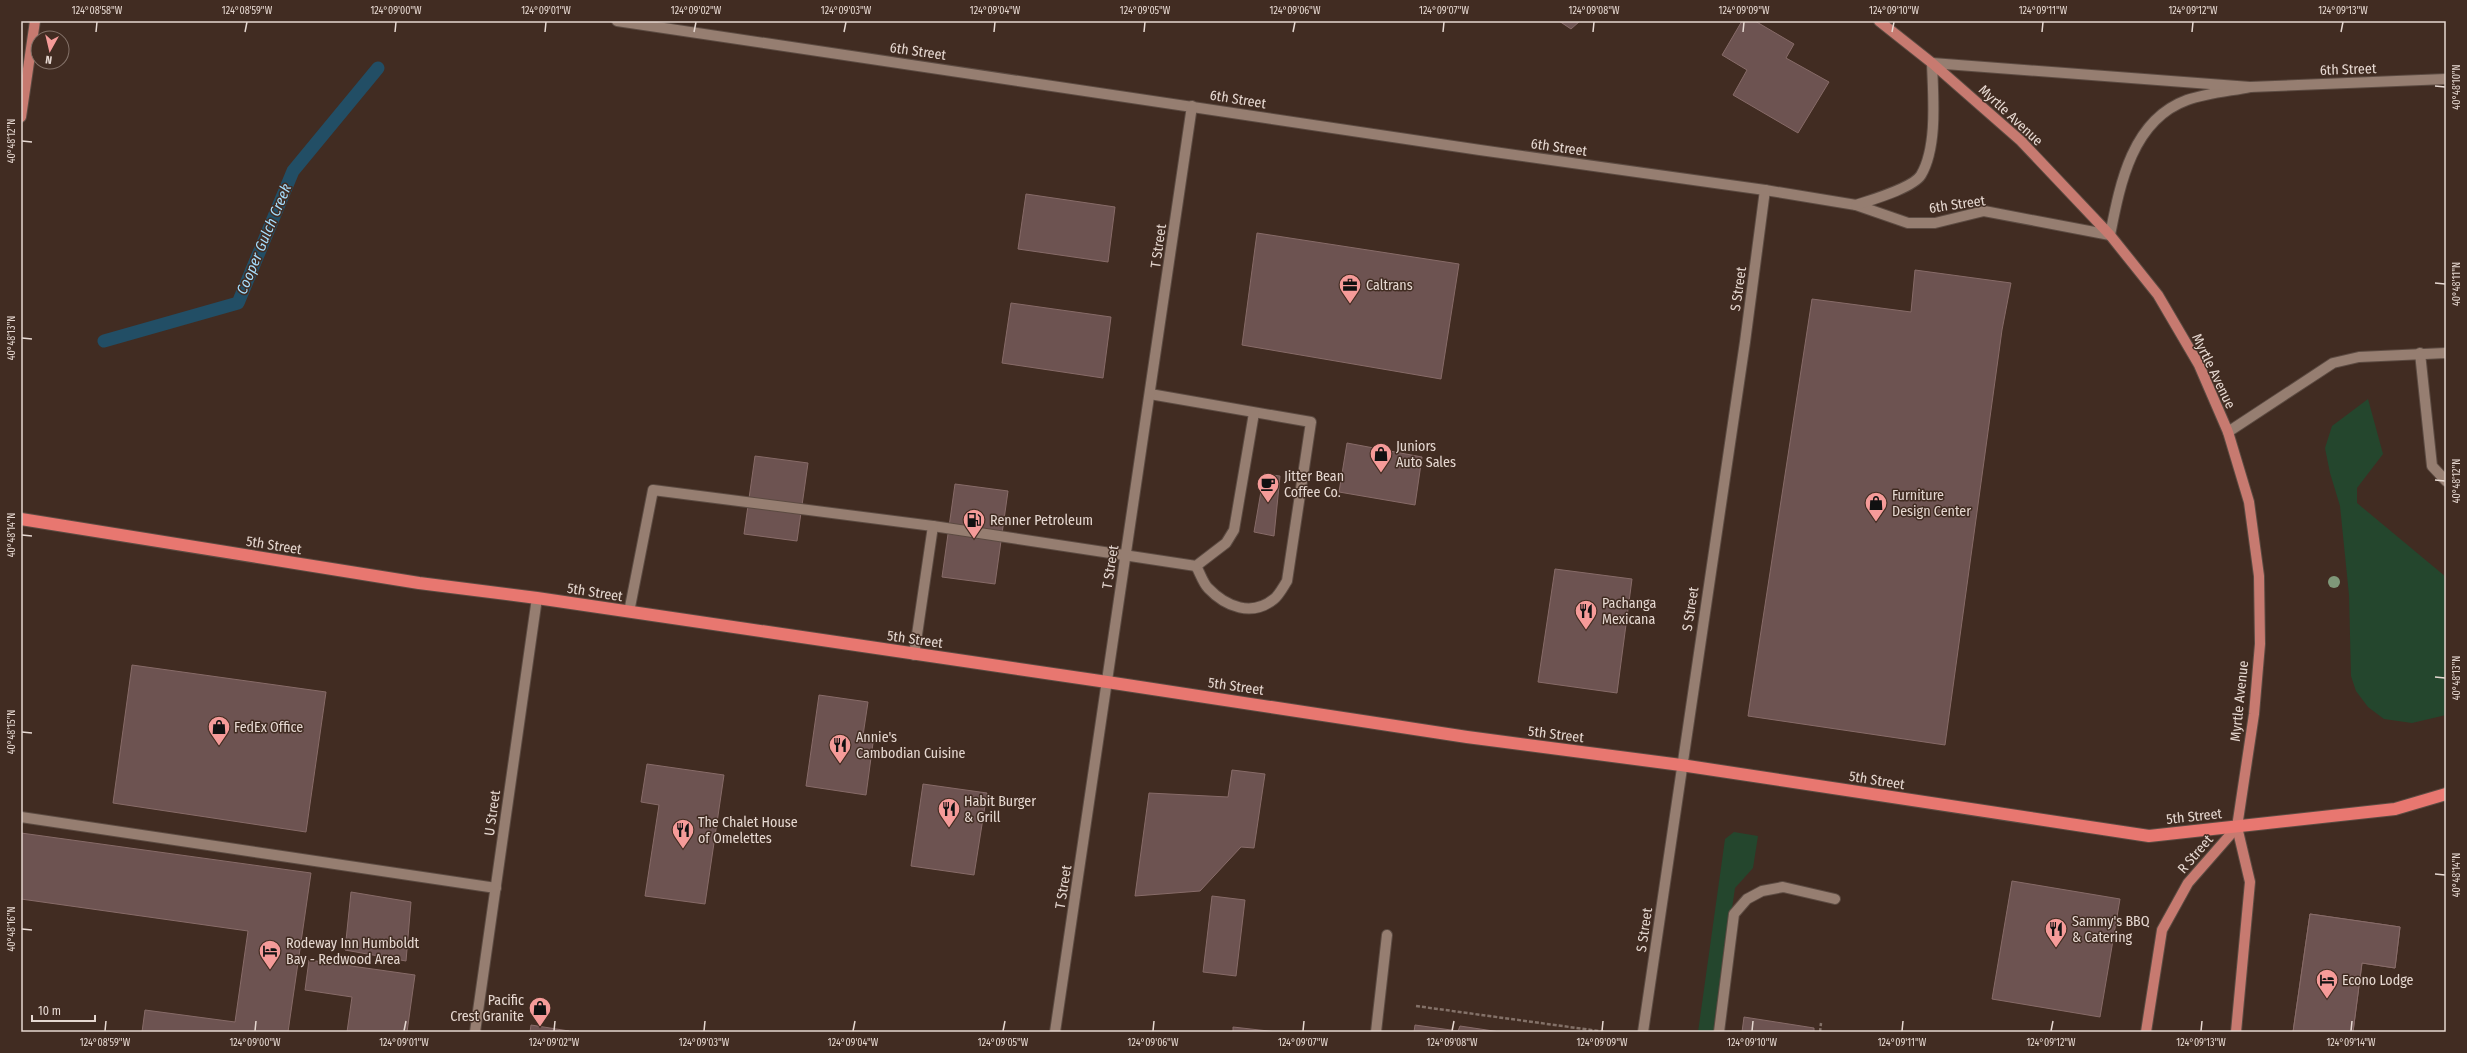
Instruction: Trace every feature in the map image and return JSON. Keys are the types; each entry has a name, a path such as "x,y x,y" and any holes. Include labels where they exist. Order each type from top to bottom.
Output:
{"highway":[{"name":"5th Street","path":"21,518 412,582 537,598 1467,737 1681,765 2149,836 2395,809 2446,794"}],"main road":[{"path":"21,117 35,21"},
{"name":"Myrtle Avenue","path":"1879,21 1932,63 2021,141 2110,235 2165,308 2199,365 2228,432 2249,502 2259,576 2260,644 2255,699 2237,827"},
{"path":"2236,1032 2250,882 2237,827"},
{"name":"R Street","path":"2146,1032 2162,930 2188,883 2237,827"}],"street":[{"name":"6th Street","path":"617,21 1480,150 1764,190 1856,205 1908,223 1934,223 1984,211 2110,235"},
{"name":"6th Street","path":"1856,205 1899,191 1921,176 1933,136 1932,63"},
{"path":"1932,63 2250,87"},
{"name":"6th Street","path":"2250,87 2446,78"},
{"path":"2110,235 2119,190 2127,163 2142,137 2164,111 2188,100 2250,87"},
{"name":"T Street","path":"1055,1032 1192,106"},
{"name":"S Street","path":"1643,1032 1681,765 1745,342 1764,190"},
{"path":"2420,353 2432,466 2446,481"},
{"path":"2228,432 2333,363 2359,357 2446,353"},
{"path":"1150,394 1311,422 1287,582 1275,598 1261,608 1242,609 1228,604 1207,587 1196,566"},
{"path":"629,612 653,490 933,526 1126,554 1196,566 1226,543 1234,530 1254,413"},
{"path":"914,655 933,526"},
{"name":"U Street","path":"475,1032 537,598"},
{"path":"21,817 496,888"},
{"path":"1719,1032 1734,914 1747,899 1762,891 1783,887 1835,899"},
{"path":"1376,1032 1387,935"}],"path":[{"path":"1416,1006 1606,1032"},
{"path":"1820,1032 1822,1023"}],"green space":[{"path":"2368,399 2383,454 2357,488 2357,503 2446,577 2446,715 2412,723 2384,719 2368,707 2356,691 2351,676 2349,595 2340,506 2330,473 2325,448 2332,426"},
{"path":"1734,832 1758,836 1753,868 1735,888 1714,1032 1698,1032 1725,839"}],"building":[{"path":"1559,21 1580,21 1571,29"},
{"path":"1742,21 1755,21 1794,44 1786,58 1829,82 1798,133 1733,95 1747,70 1722,55"},
{"path":"1026,194 1115,207 1108,262 1018,249"},
{"name":"Caltrans","path":"1257,233 1459,264 1441,379 1242,345"},
{"name":"Furniture Design Center","path":"1915,270 2011,283 2002,330 1945,745 1748,716 1812,299 1911,312"},
{"path":"1011,303 1111,317 1103,378 1002,363"},
{"name":"Juniors Auto Sales","path":"1347,443 1422,457 1415,505 1339,492"},
{"path":"755,456 808,463 797,541 744,534"},
{"name":"Jitter Bean Coffee Co.","path":"1264,474 1280,476 1274,536 1254,532"},
{"name":"Renner Petroleum","path":"955,484 1008,491 995,584 942,577"},
{"name":"Pachanga Mexicana","path":"1555,569 1632,579 1617,693 1538,682"},
{"name":"FedEx Office","path":"132,665 326,692 306,832 113,803"},
{"name":"Annie's Cambodian Cuisine","path":"819,695 868,702 862,742 873,743 866,795 806,786"},
{"name":"The Chalet House of Omelettes","path":"647,764 724,775 705,904 645,896 659,805 641,802"},
{"path":"1232,770 1265,774 1254,848 1241,847 1200,891 1135,896 1149,793 1228,797"},
{"name":"Habit Burger & Grill","path":"923,784 987,793 974,875 911,866"},
{"name":"Rodeway Inn Humboldt Bay - Redwood Area","path":"21,833 311,873 288,1032 142,1032 145,1010 235,1022 248,931 21,899"},
{"name":"Sammy's BBQ & Catering","path":"2012,881 2120,899 2100,1017 1992,999"},
{"path":"351,892 411,902 406,961 345,950"},
{"path":"1212,896 1245,900 1236,976 1203,972"},
{"name":"Econo Lodge","path":"2310,914 2400,927 2395,968 2362,963 2353,1032 2293,1032"},
{"name":"Econo Lodge","path":"2310,914 2400,927 2395,968 2362,963 2353,1032 2293,1032"},
{"path":"309,960 415,975 407,1032 347,1032 352,997 305,990"},
{"path":"1744,1017 1814,1028 1814,1032 1742,1032"},
{"name":"Pacific Crest Granite","path":"531,1025 569,1031 569,1032 530,1032"},
{"path":"1415,1025 1458,1031 1460,1026 1500,1032 1414,1032"},
{"path":"1233,1027 1277,1032 1233,1032"}],"waterway":[{"name":"Cooper Gulch Creek","path":"104,341 238,303 293,171 378,68"}],"place":[{"name":"Caltrans","path":"1350,304"},
{"name":"Juniors Auto Sales","path":"1381,474"},
{"name":"Jitter Bean Coffee Co.","path":"1268,504"},
{"name":"Furniture Design Center","path":"1876,522"},
{"name":"Renner Petroleum","path":"974,540"},
{"name":"Pachanga Mexicana","path":"1586,630"},
{"name":"FedEx Office","path":"219,746"},
{"name":"Annie's Cambodian Cuisine","path":"840,764"},
{"name":"Habit Burger & Grill","path":"949,828"},
{"name":"The Chalet House of Omelettes","path":"683,850"},
{"name":"Sammy's BBQ & Catering","path":"2056,948"},
{"name":"Rodeway Inn Humboldt Bay - Redwood Area","path":"270,970"},
{"name":"Econo Lodge","path":"2327,1000"},
{"name":"Pacific Crest Granite","path":"540,1028"}]}
